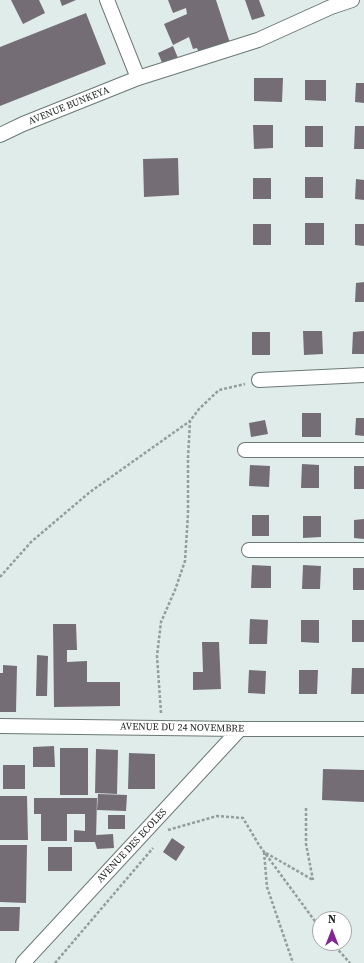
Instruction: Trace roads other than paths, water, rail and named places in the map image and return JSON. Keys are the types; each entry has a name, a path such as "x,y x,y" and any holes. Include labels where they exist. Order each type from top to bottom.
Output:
{"street":[{"path":"107,0 138,78"},
{"name":"AVENUE BUNKEYA","path":"0,135 23,124 138,78 258,40 331,7 352,0"},
{"path":"259,380 364,375"},
{"path":"245,450 364,450"},
{"path":"249,550 364,550"},
{"name":"AVENUE DU 24 NOVEMBRE","path":"0,726 364,729"},
{"name":"AVENUE DES ECOLES","path":"23,963 240,729"}]}
